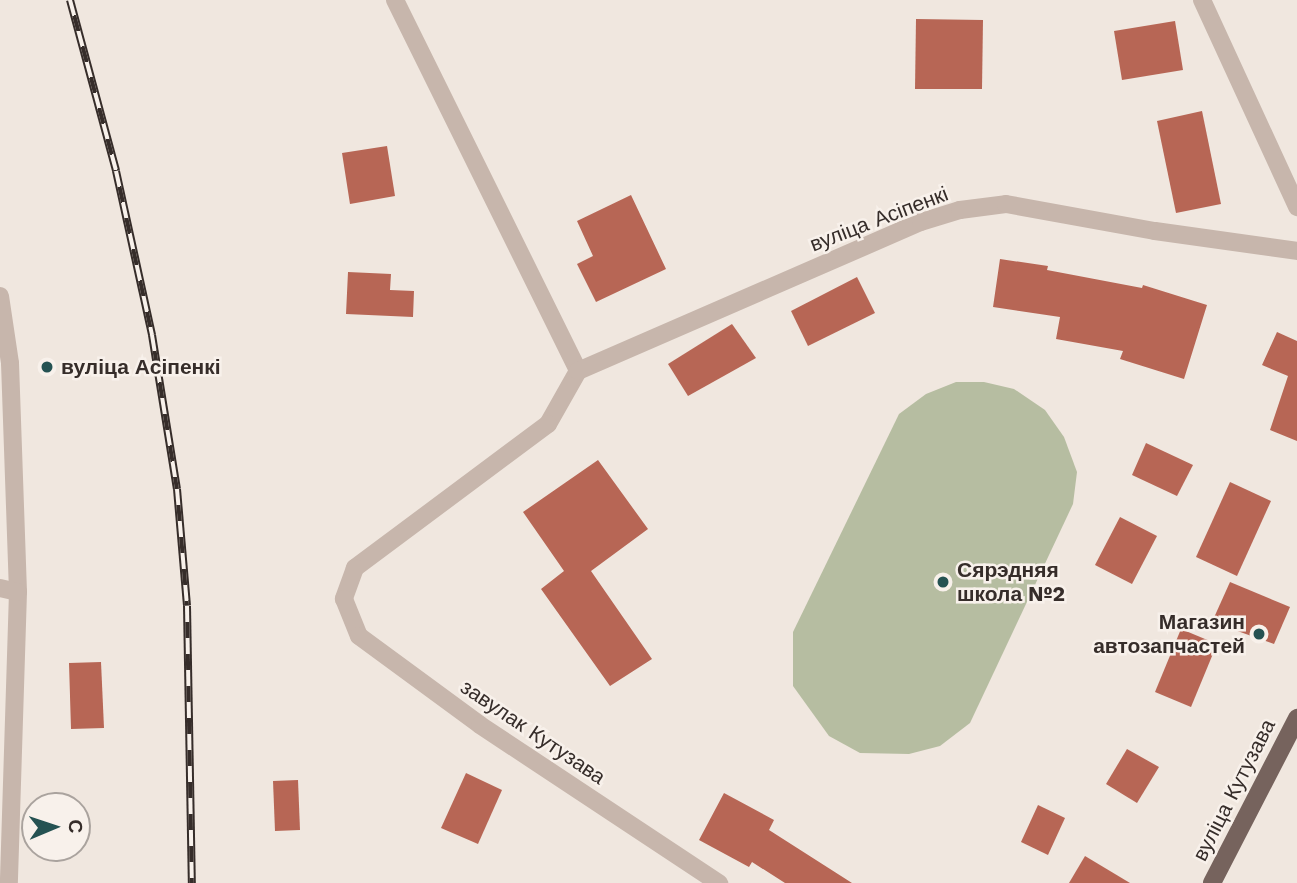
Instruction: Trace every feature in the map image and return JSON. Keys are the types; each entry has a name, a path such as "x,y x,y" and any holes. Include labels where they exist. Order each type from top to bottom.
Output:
{"main road":[{"name":"вуліца Кутузава","path":"1212,883 1297,718"}],"street":[{"path":"395,0 578,371"},
{"path":"1202,0 1297,207"},
{"name":"вуліца Асіпенкі","path":"578,371 921,222 960,210 1006,204 1155,231 1297,251"},
{"path":"0,296 10,363 18,592 9,883"},
{"name":"завулак Кутузава","path":"578,371 548,424 355,568 344,599 359,636 480,726 719,883"},
{"path":"0,588 18,592"}],"green space":[{"path":"956,382 984,382 1014,389 1045,410 1064,437 1077,472 1073,504 970,723 940,746 909,754 860,753 829,736 793,686 793,632 899,414 926,394"}],"building":[{"path":"916,19 983,20 982,89 915,89"},
{"path":"1175,21 1183,70 1122,80 1114,31"},
{"path":"1202,111 1221,204 1176,213 1157,121"},
{"path":"387,146 395,196 350,204 342,153"},
{"path":"631,195 666,269 596,302 577,264 593,256 577,221"},
{"path":"1000,259 1048,266 1047,270 1142,288 1143,285 1207,305 1184,379 1120,359 1123,351 1056,339 1060,317 993,307"},
{"path":"348,272 391,274 390,290 414,291 413,317 346,314"},
{"path":"857,277 875,313 808,346 791,311"},
{"path":"732,324 756,358 688,396 668,364"},
{"path":"1277,332 1297,341 1297,441 1270,430 1288,376 1262,365"},
{"path":"1146,443 1193,465 1177,496 1132,475"},
{"path":"598,460 648,529 591,571 652,659 610,686 541,589 564,571 523,512"},
{"path":"1230,482 1271,501 1237,576 1196,557"},
{"path":"1120,517 1157,536 1132,584 1095,565"},
{"path":"1230,582 1290,607 1274,644 1212,622"},
{"path":"1181,629 1217,644 1191,707 1155,692"},
{"path":"101,662 104,728 71,729 69,663"},
{"path":"1127,749 1159,767 1137,803 1106,784"},
{"path":"466,773 502,790 478,844 441,828"},
{"path":"298,780 300,830 275,831 273,781"},
{"path":"724,793 774,820 769,830 852,883 785,883 752,862 749,867 699,840"},
{"path":"1038,805 1065,818 1048,855 1021,842"},
{"path":"1085,856 1130,883 1069,883"}],"railway":[{"path":"70,0 116,171 152,335 177,489 187,606 192,883"}],"place":[{"name":"вуліца Асіпенкі","path":"47,367"},
{"name":"Сярэдняя школа №2","path":"943,582"},
{"name":"Магазин автозапчастей","path":"1259,634"}]}
